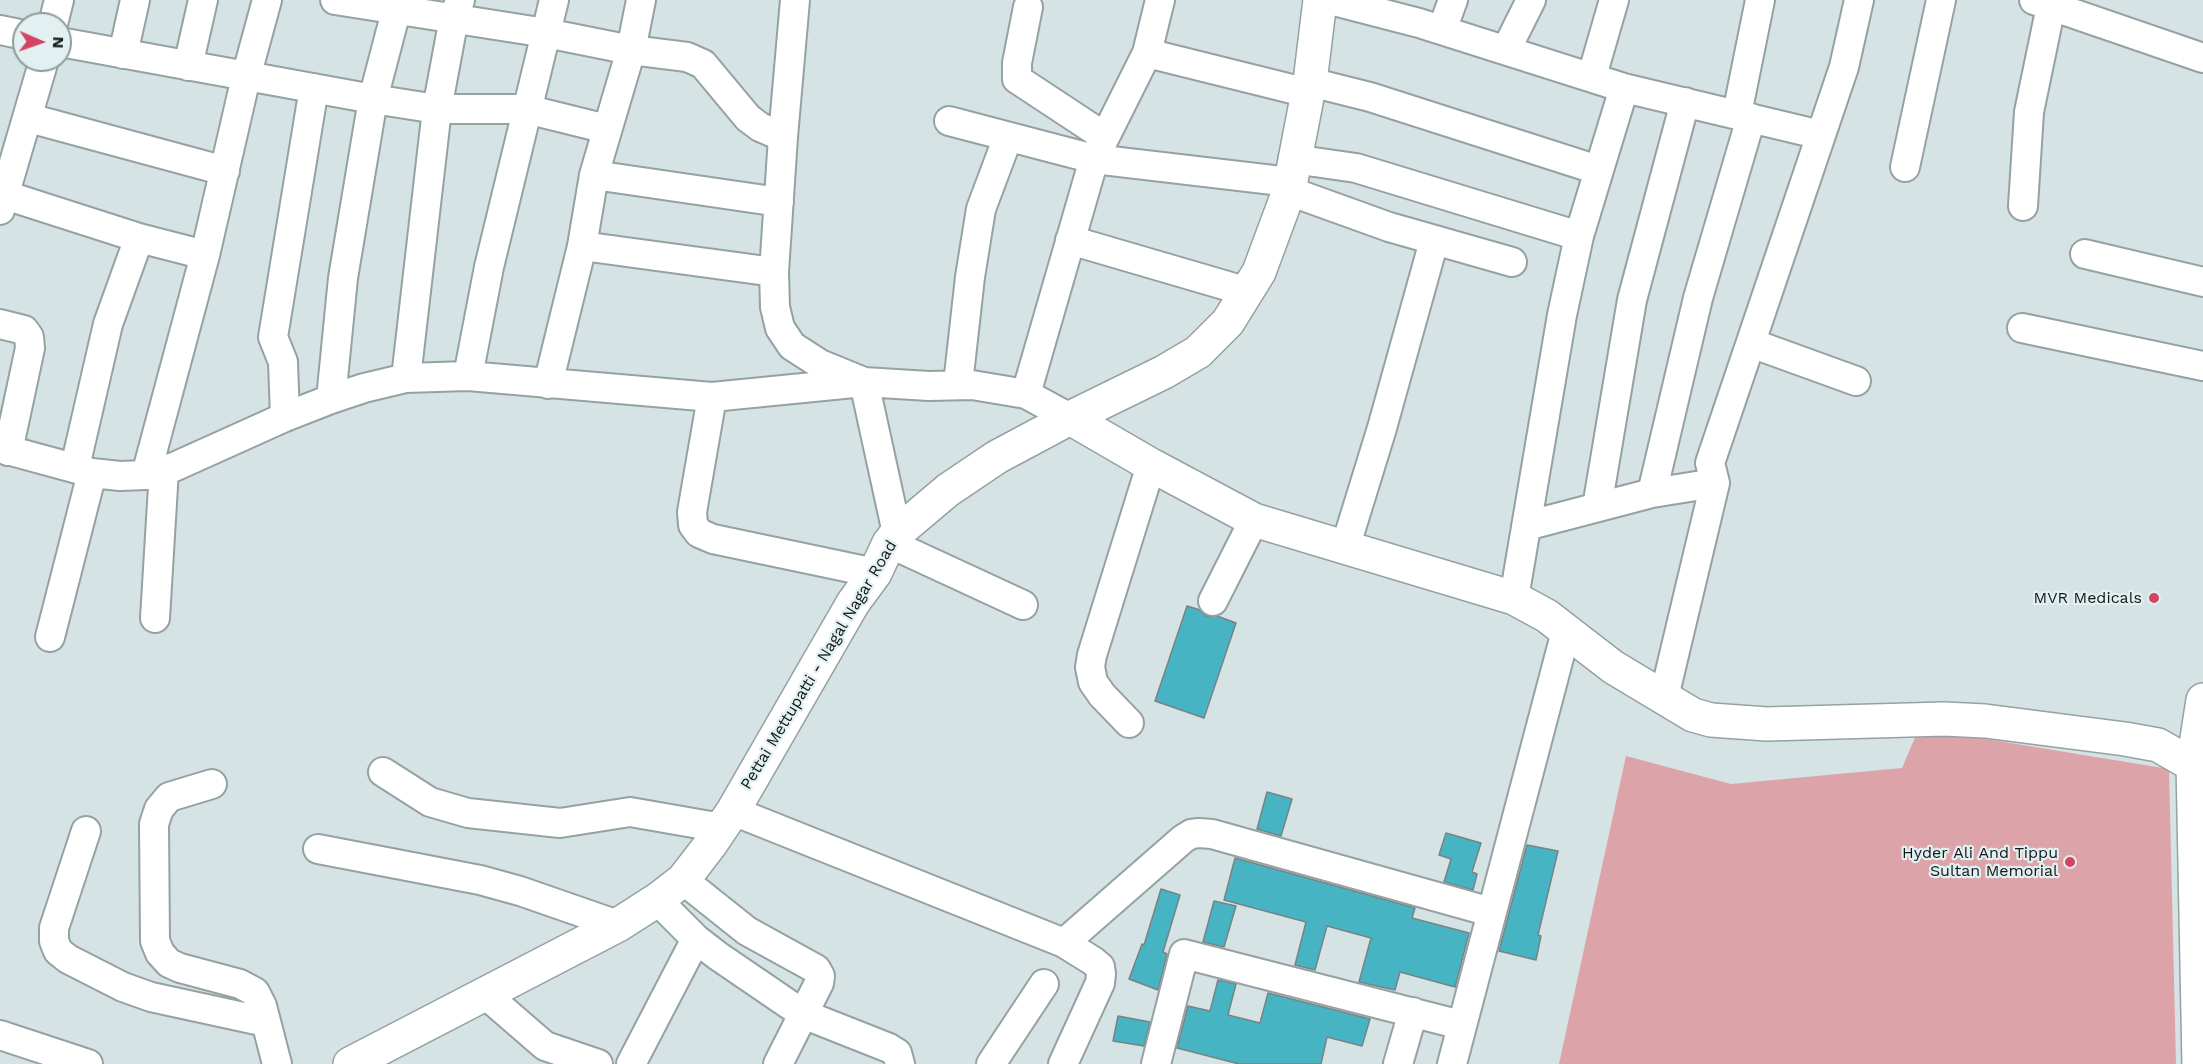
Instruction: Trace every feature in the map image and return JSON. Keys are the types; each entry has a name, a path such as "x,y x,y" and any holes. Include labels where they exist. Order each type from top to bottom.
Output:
{"main road":[{"name":"Pettai Mettupatti - Nagal Nagar Road","path":"374,1059 485,994 618,925 657,900 682,880 727,819 853,603 875,573 893,538 948,490 997,457 1164,372 1198,352 1228,322 1259,272 1291,177 1309,88 1320,0"},
{"path":"1070,418 1150,465 1254,520 1514,598 1547,616 1613,667 1693,715 1711,720 1767,724 1944,719 1985,721 2125,739 2158,746 2198,767"},
{"path":"2199,1064 2198,767 2203,700"}],"street":[{"path":"123,54 135,0"},
{"path":"188,66 203,0"},
{"path":"155,618 155,473 246,77 267,0"},
{"path":"335,0 457,9 546,33 631,50 687,57 703,64 748,118 760,127 783,137"},
{"path":"468,376 489,267 554,0"},
{"path":"548,384 582,246 594,175 631,50 641,0"},
{"path":"795,0 774,272 775,307 780,328 792,346 820,364 864,382"},
{"path":"1026,394 1099,148 1147,53 1160,0"},
{"path":"1330,0 1442,30 1624,88 1821,135"},
{"path":"1442,30 1453,0"},
{"path":"1506,50 1531,0"},
{"path":"1592,76 1614,0"},
{"path":"1652,493 1744,116 1760,0"},
{"path":"1664,697 1715,483 1710,463 1844,67 1859,0"},
{"path":"1905,167 1941,0"},
{"path":"2023,206 2029,112 2042,3 2096,10 2203,58"},
{"path":"331,399 343,278 373,99 398,4"},
{"path":"1028,7 1017,63 1017,79 1099,148"},
{"path":"406,378 437,109 457,9"},
{"path":"72,44 373,99 437,109 526,110 607,129"},
{"path":"1147,53 1309,88 1370,97 1598,170"},
{"path":"41,72 2,203 205,255"},
{"path":"285,417 283,362 273,337 314,88"},
{"path":"1514,598 1560,326 1579,236 1624,88"},
{"path":"1597,507 1632,300 1685,102"},
{"path":"28,118 225,171"},
{"path":"949,121 1008,137 1099,148 1291,177 1434,241 1512,262"},
{"path":"958,384 981,209 1008,137"},
{"path":"1291,177 1356,168 1579,236"},
{"path":"594,175 779,202"},
{"path":"50,637 84,470 108,324 139,238"},
{"path":"1070,240 1248,292"},
{"path":"1345,548 1382,428 1434,241"},
{"path":"582,246 774,272"},
{"path":"2085,254 2203,282"},
{"path":"0,324 24,330 29,337 30,348 27,368 4,449 84,470 120,476 155,473 331,399 406,378 468,376 712,397 864,382 929,386 958,384 1026,394 1070,418"},
{"path":"2022,328 2203,366"},
{"path":"1751,343 1856,381"},
{"path":"864,382 893,538 1023,605"},
{"path":"712,397 692,512 693,525 699,533 713,539 875,573"},
{"path":"1129,723 1102,695 1093,682 1090,668 1150,465"},
{"path":"1526,526 1652,493 1715,483"},
{"path":"1213,602 1254,520"},
{"path":"1452,1064 1566,631"},
{"path":"382,772 430,802 468,813 560,823 630,812 727,819 1064,943 1093,960 1100,967 1101,974 1100,983 1063,1064"},
{"path":"212,784 169,797 159,809 154,824 155,940 160,953 169,963 240,984 255,992 262,1006 277,1064"},
{"path":"86,831 54,928 54,941 58,951 68,959 123,987 151,997 266,1022"},
{"path":"1064,943 1183,839 1191,834 1199,833 1212,834 1491,912"},
{"path":"318,849 480,880 520,891 618,925"},
{"path":"682,880 747,931 816,969 820,976 819,983 778,1064"},
{"path":"657,900 696,939 803,1014 889,1048 897,1053 900,1064"},
{"path":"631,1064 696,939"},
{"path":"1161,1063 1184,954 1461,1025"},
{"path":"991,1064 1044,984"},
{"path":"485,994 544,1046 598,1064"},
{"path":"1398,1064 1413,1012"},
{"path":"0,1035 88,1064"}],"shaded area":[{"path":"1919,728 2169,769 2176,1064 1559,1064 1626,756 1731,784 1902,768"}],"building":[{"path":"1187,606 1200,610 1206,616 1217,616 1236,623 1204,718 1155,701"},
{"path":"1267,792 1292,799 1281,836 1257,829"},
{"path":"1446,833 1481,843 1472,872 1477,874 1473,890 1444,882 1451,859 1439,855"},
{"path":"1527,845 1558,851 1538,935 1541,936 1536,960 1499,951"},
{"path":"1235,858 1415,908 1412,918 1469,933 1455,987 1400,972 1395,990 1359,982 1371,938 1327,926 1315,970 1295,965 1306,922 1224,900"},
{"path":"1161,889 1180,895 1163,952 1167,954 1158,990 1129,979 1142,944 1144,945"},
{"path":"1214,901 1236,906 1224,947 1203,942"},
{"path":"1218,980 1236,984 1228,1015 1260,1023 1268,993 1370,1019 1362,1046 1327,1037 1321,1064 1239,1064 1177,1048 1188,1006 1210,1011"},
{"path":"1118,1016 1150,1022 1144,1046 1113,1041"}],"place":[{"name":"MVR Medicals","path":"2154,598"},
{"name":"Hyder Ali And Tippu Sultan Memorial","path":"2070,862"}]}
